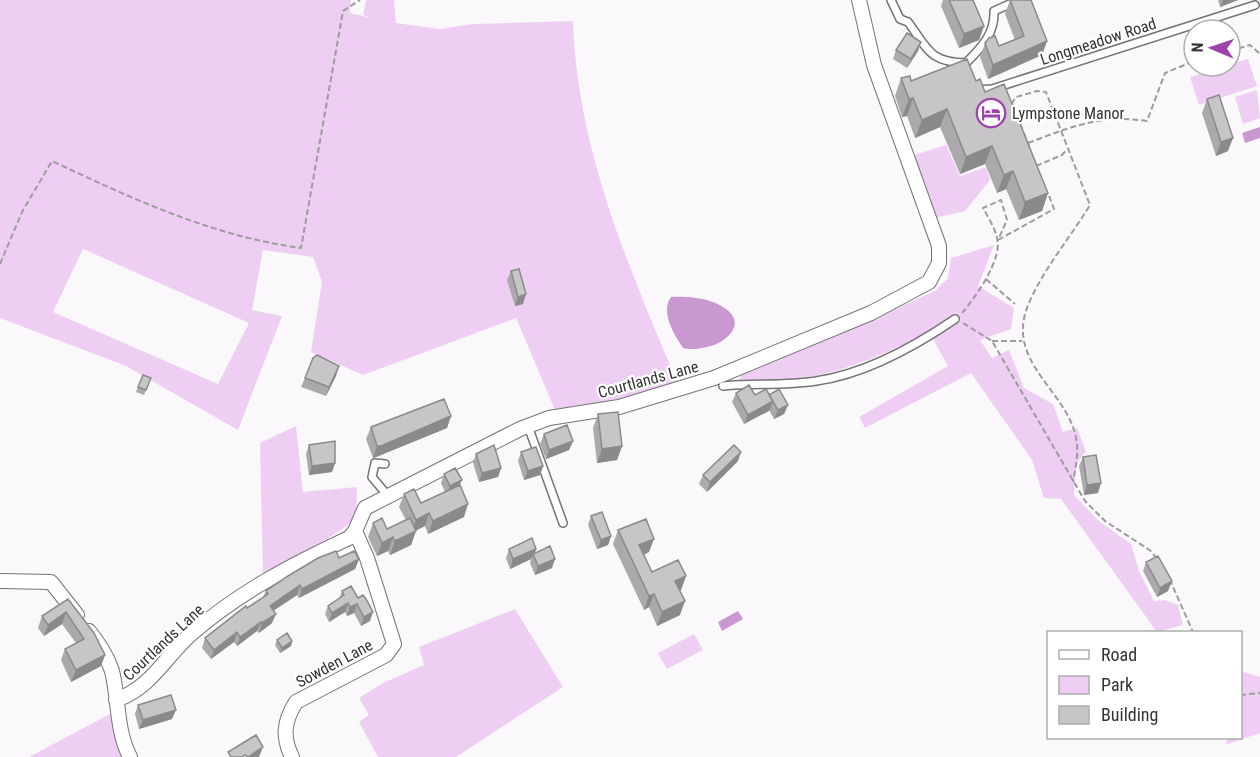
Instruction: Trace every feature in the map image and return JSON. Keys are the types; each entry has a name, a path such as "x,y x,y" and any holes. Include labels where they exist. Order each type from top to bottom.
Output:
{"street":[{"name":"Courtlands Lane","path":"116,700 142,688 190,635 240,597 295,564 349,537 355,531 365,508 388,496 528,426 549,418 619,407 718,382 871,313 929,282 939,263 939,246 874,65 859,0"},
{"name":"Sowden Lane","path":"292,757 287,747 285,727 287,716 296,702 386,655 394,644 367,558 355,531"},
{"path":"0,581 51,582 57,586 102,647 112,670 116,700 130,757"}],"lane":[{"path":"891,0 900,19 908,22 922,45 936,59 967,67 989,37 995,24 994,11 1019,0"},
{"name":"Longmeadow Road","path":"973,84 975,90 992,89 1255,4"},
{"path":"718,382 771,386 816,381 868,368 932,335 955,319"},
{"path":"528,426 563,523"},
{"path":"385,464 375,463 372,477 388,496"}],"path":[{"path":"0,264 22,212 52,161 117,192 214,231 259,242 301,248 343,11 360,0"},
{"path":"1242,47 1250,45 1260,54"},
{"path":"1028,143 1085,121 1125,117 1147,121 1165,74 1182,66"},
{"path":"1031,151 1012,103 1016,97 1037,91 1046,92 1090,205 1028,305 1022,341 1038,376 1066,412 1077,445 1073,482"},
{"path":"1034,158 1036,166 1062,155 1068,148"},
{"path":"998,240 1054,209 1046,187"},
{"path":"998,240 983,208 1000,200 1007,220 998,240 994,259 986,279 955,319 973,327 992,341 1085,501 1105,521 1151,550 1157,559"},
{"path":"986,279 1015,304"},
{"path":"992,341 1022,341"},
{"path":"1164,568 1170,576 1192,631"},
{"path":"1242,695 1260,693"}],"green space":[{"path":"0,0 351,0 350,13 371,18 363,15 366,0 394,0 396,23 440,29 473,24 573,21 584,115 595,162 624,252 678,384 571,410 555,410 516,318 363,375 311,352 322,282 313,257 263,250 252,310 282,316 238,430 126,366 0,318","holes":["83,249 249,323 218,384 53,312"]},
{"path":"1248,59 1257,86 1199,105 1190,78 1242,78 1242,61"},
{"path":"1257,90 1260,118 1243,124 1235,97"},
{"path":"946,145 960,176 986,167 990,180 965,211 935,218 911,156"},
{"path":"994,245 978,286 1014,308 1011,329 980,340 992,358 1009,350 1024,388 1053,404 1063,432 1077,428 1086,451 1076,465 1074,495 1099,521 1131,544 1139,571 1154,601 1165,600 1178,605 1183,625 1156,631 1061,499 1044,498 1032,460 971,373 865,428 859,417 948,366 929,332 882,354 838,370 792,379 739,379 746,368 783,351 886,313 935,291 948,278 951,258"},
{"path":"296,426 303,492 357,487 355,516 340,531 263,575 260,443"},
{"path":"515,609 563,687 456,757 378,757 359,722 369,715 359,698 383,683 424,665 419,647"},
{"path":"694,634 703,650 667,669 658,653"},
{"path":"1242,671 1260,677 1260,733 1225,745 1228,739 1242,739"},
{"path":"112,713 124,755 120,757 29,757"}],"shaded area":[{"path":"1260,127 1260,138 1245,143 1242,133"},
{"path":"671,297 700,298 720,305 732,315 735,321 731,333 714,345 695,349 683,348 672,330 668,316 668,303"},
{"path":"738,611 743,619 722,631 718,622"}],"building":[{"path":"949,0 973,0 984,26 964,34"},
{"path":"1010,0 1031,0 1047,41 993,65 985,43 989,38 995,36 999,46 1024,36"},
{"path":"907,33 921,42 911,59 896,50"},
{"path":"967,59 976,81 980,79 985,92 1004,84 1048,193 1025,202 1013,171 1004,175 992,146 966,157 947,109 922,120 913,98 909,99 901,78 910,76 911,81"},
{"path":"1219,95 1233,138 1221,142 1207,99"},
{"path":"519,269 526,294 518,297 511,271"},
{"path":"317,355 339,366 329,387 305,378 313,358"},
{"path":"143,375 151,378 146,390 138,387"},
{"path":"749,385 755,395 766,389 773,401 748,415 736,393"},
{"path":"779,389 788,405 778,410 769,395"},
{"path":"444,399 451,416 377,446 371,427"},
{"path":"618,412 622,446 602,449 598,414"},
{"path":"567,425 573,441 549,450 544,434"},
{"path":"335,441 335,463 312,466 309,445"},
{"path":"494,445 501,468 482,473 476,454"},
{"path":"734,445 741,452 710,482 703,475"},
{"path":"536,447 543,466 528,471 521,452"},
{"path":"1096,455 1101,483 1087,485 1083,457"},
{"path":"455,468 462,480 450,486 444,474"},
{"path":"460,485 468,504 433,521 429,513 416,520 404,494 414,489 421,503"},
{"path":"602,512 611,536 601,540 591,516"},
{"path":"382,518 387,529 410,518 416,531 395,541 393,537 382,543 373,523"},
{"path":"646,519 654,539 639,545 652,572 678,560 686,576 675,581 685,601 662,612 654,594 649,596 618,530"},
{"path":"532,538 536,549 513,559 509,549"},
{"path":"550,546 555,559 538,566 533,554"},
{"path":"336,551 339,558 354,551 359,559 302,589 300,585 270,606 276,614 240,637 237,632 214,650 205,638 246,606 247,608 268,594 266,591 288,576 318,558"},
{"path":"1158,556 1172,581 1160,588 1146,562"},
{"path":"351,586 358,598 363,595 373,612 364,617 357,604 350,607 348,603 332,613 328,606 344,595 342,591"},
{"path":"68,599 94,633 105,655 76,670 65,649 84,639 66,612 48,625 42,616"},
{"path":"287,633 292,641 282,648 277,640"},
{"path":"171,695 176,710 143,720 138,705"},
{"path":"256,735 263,747 248,757 245,755 231,757 228,752"}],"place":[{"name":"Lympstone Manor","path":"991,113"}]}
